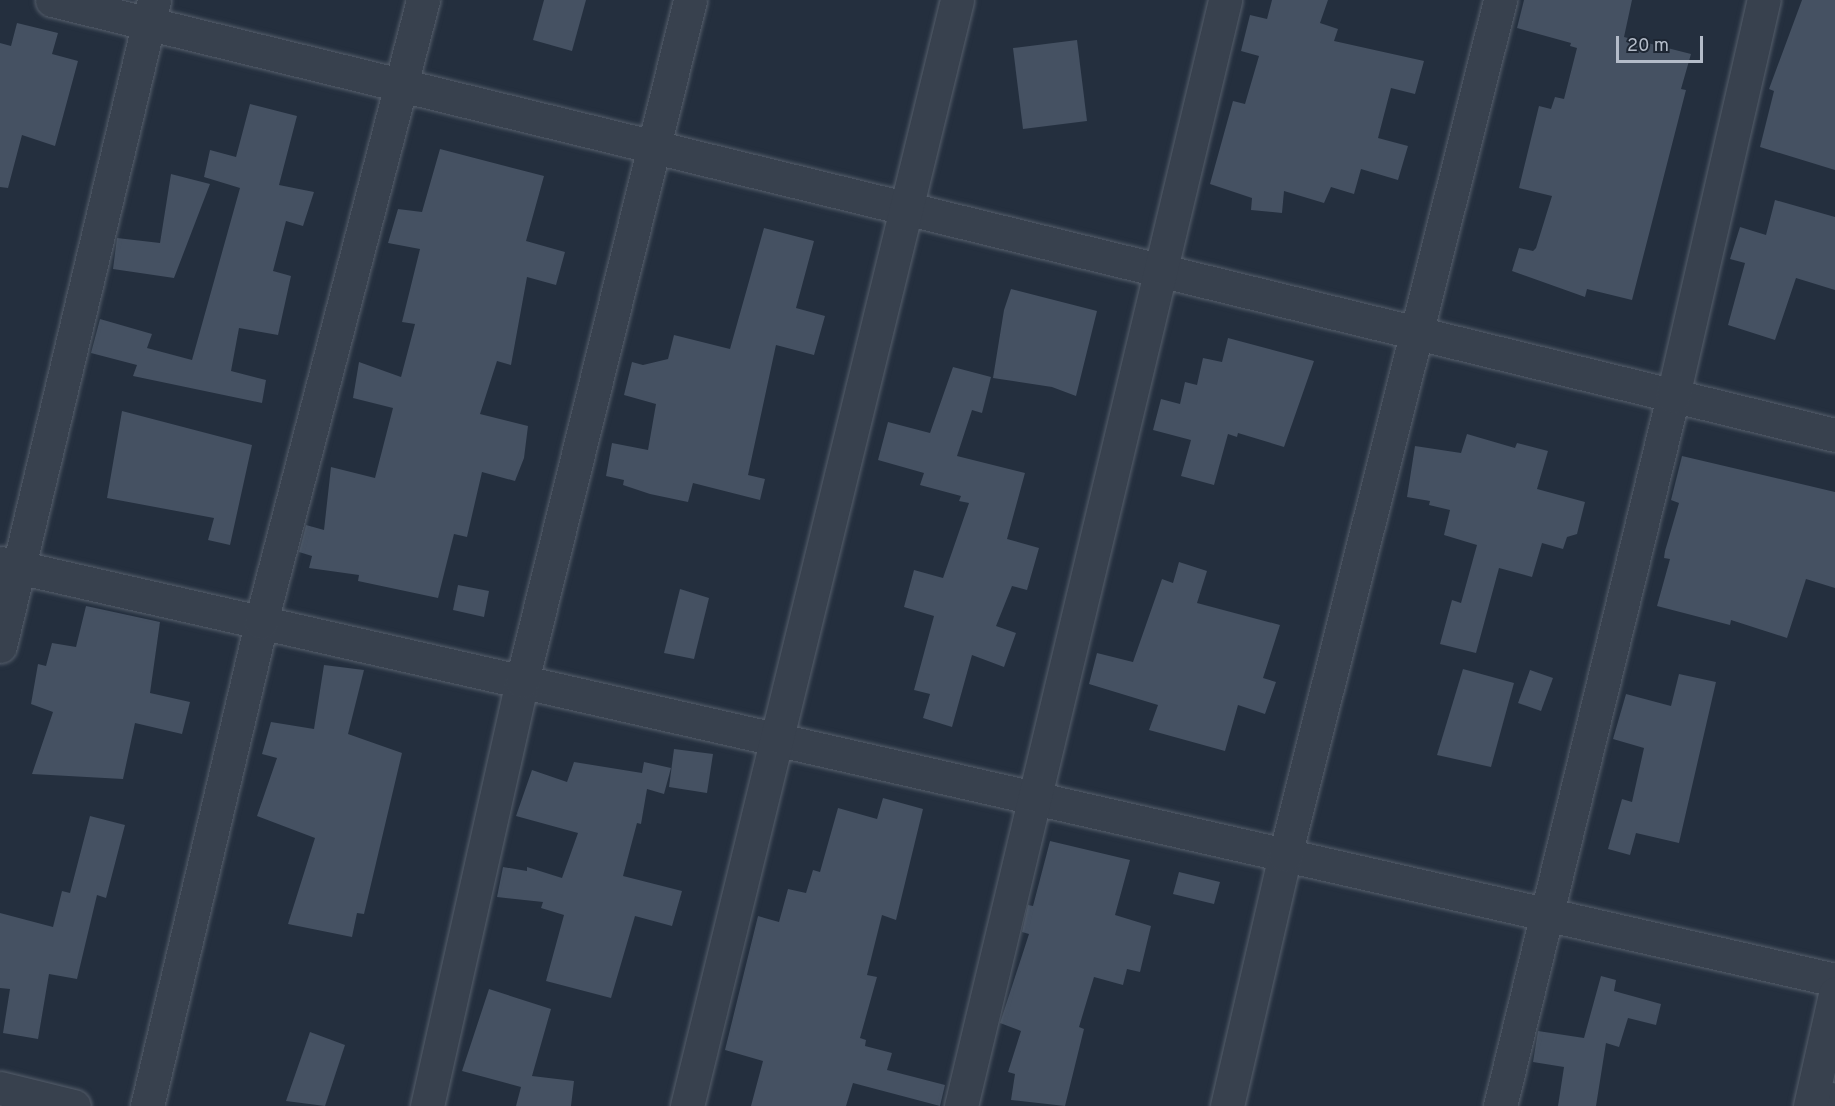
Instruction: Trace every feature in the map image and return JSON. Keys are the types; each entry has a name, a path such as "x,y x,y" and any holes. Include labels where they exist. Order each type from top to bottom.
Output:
{"street":[{"path":"52,0 151,12 402,85 1835,435"},
{"path":"147,1106 261,622 423,0"},
{"path":"427,1106 522,681 690,0"},
{"path":"687,1106 775,739 909,209 957,0"},
{"path":"961,1106 1225,0"},
{"path":"1227,1106 1285,855 1500,0"},
{"path":"1500,1106 1673,396 1764,0"},
{"path":"0,646 9,565 151,12"},
{"path":"9,565 1835,980"},
{"path":"1819,1100 1835,994"},
{"path":"0,1088 74,1106"}],"building":[{"path":"544,0 586,0 572,51 533,40"},
{"path":"1272,0 1328,0 1320,23 1338,29 1334,41 1424,61 1415,94 1391,88 1378,138 1408,146 1398,180 1361,169 1354,194 1331,187 1324,203 1284,191 1282,213 1251,210 1252,198 1210,184 1233,101 1245,104 1259,56 1241,51 1250,15 1267,19"},
{"path":"1524,0 1632,0 1624,37 1691,54 1681,89 1686,90 1632,300 1587,289 1585,297 1512,271 1519,248 1533,251 1536,248 1552,196 1519,188 1539,106 1551,109 1555,97 1564,99 1577,48 1570,46 1571,43 1517,28"},
{"path":"1802,0 1835,0 1835,170 1760,147 1774,91 1769,89"},
{"path":"17,23 58,33 52,54 78,61 55,146 22,135 8,188 0,187 0,43 11,46"},
{"path":"1077,40 1087,121 1023,129 1013,48"},
{"path":"250,104 297,116 279,185 314,192 303,226 286,221 273,271 291,276 278,335 239,328 231,371 266,380 262,403 133,376 137,365 91,353 100,319 152,334 147,348 192,360 240,188 204,177 210,150 236,157"},
{"path":"440,149 544,176 526,241 565,252 556,285 527,277 511,365 497,361 480,414 528,426 524,458 515,481 482,472 467,537 454,534 438,598 358,581 359,575 309,568 312,556 299,552 306,525 324,530 331,467 375,478 393,408 353,398 359,362 401,377 415,324 402,322 420,249 388,243 398,209 422,212"},
{"path":"171,174 210,184 174,278 113,269 117,238 160,243"},
{"path":"1775,200 1835,217 1835,290 1796,278 1775,340 1728,325 1745,263 1730,259 1740,227 1766,235"},
{"path":"764,228 814,241 796,308 825,316 814,355 776,345 748,475 765,479 760,500 693,483 688,502 650,494 623,485 624,480 606,476 612,443 648,450 656,404 624,395 632,362 643,365 668,359 674,335 730,349"},
{"path":"1011,289 1097,311 1076,396 1052,387 993,378 1004,310"},
{"path":"1228,338 1314,361 1284,447 1238,433 1237,437 1228,434 1214,485 1181,476 1191,440 1153,430 1161,399 1180,404 1185,382 1197,385 1203,358 1222,362"},
{"path":"953,367 991,377 982,413 972,410 957,456 1025,473 1007,539 1039,548 1027,590 1012,586 996,626 1016,633 1004,667 972,655 952,727 923,718 930,694 914,690 934,616 904,607 914,570 943,578 969,503 959,501 961,496 920,485 924,473 878,460 888,422 930,433"},
{"path":"122,411 252,445 230,545 208,540 214,518 107,498"},
{"path":"1467,434 1515,448 1517,443 1548,451 1537,489 1585,502 1577,534 1567,537 1563,549 1542,543 1532,577 1499,568 1476,653 1440,644 1452,600 1461,603 1477,545 1444,535 1450,510 1429,505 1430,501 1407,497 1415,446 1461,453"},
{"path":"1682,456 1835,492 1835,588 1806,579 1787,638 1731,620 1730,625 1657,606 1670,559 1664,558 1679,503 1671,500"},
{"path":"1179,562 1207,571 1197,603 1280,625 1263,678 1276,682 1265,714 1238,705 1225,751 1149,730 1158,705 1089,684 1097,653 1133,662 1162,579 1173,583"},
{"path":"458,585 489,591 484,617 453,610"},
{"path":"680,589 709,598 694,659 664,653"},
{"path":"86,606 160,622 150,693 190,702 182,734 135,723 123,779 32,774 53,712 31,704 38,664 46,666 52,643 76,647"},
{"path":"324,665 364,670 348,734 402,753 364,914 357,913 352,937 288,924 315,838 257,816 277,758 262,754 271,722 314,729"},
{"path":"1463,669 1514,683 1491,767 1437,755"},
{"path":"1530,670 1553,678 1541,711 1518,703"},
{"path":"1679,674 1716,682 1679,843 1636,833 1630,855 1608,849 1622,799 1632,802 1644,748 1613,739 1626,694 1671,706"},
{"path":"674,749 713,754 707,793 669,787"},
{"path":"574,762 642,773 644,762 671,768 664,794 647,789 641,824 637,823 623,876 682,891 672,926 635,916 611,998 546,981 564,915 541,908 543,902 497,897 503,867 527,871 527,867 562,878 578,833 516,816 532,770 567,782"},
{"path":"883,798 923,809 896,920 882,915 867,975 877,977 860,1038 866,1040 865,1046 892,1053 887,1070 945,1085 940,1106 853,1083 846,1106 751,1106 763,1061 725,1050 758,916 779,922 788,889 806,893 813,870 820,872 838,808 877,819"},
{"path":"90,816 125,825 106,898 97,895 77,979 49,974 38,1039 3,1033 10,989 0,988 0,913 53,927 62,891 70,893"},
{"path":"1050,841 1130,860 1115,915 1151,926 1140,972 1127,969 1123,985 1094,977 1079,1027 1084,1029 1065,1106 1011,1100 1015,1074 1008,1072 1021,1031 1000,1023 1029,934 1022,932 1028,905 1033,906"},
{"path":"1179,872 1220,882 1214,904 1173,894"},
{"path":"1601,976 1616,980 1614,991 1661,1004 1656,1025 1628,1018 1619,1047 1606,1043 1596,1106 1558,1106 1564,1067 1533,1062 1538,1031 1584,1038"},
{"path":"489,989 551,1009 532,1076 574,1081 571,1106 516,1106 521,1087 462,1071"},
{"path":"310,1032 345,1045 325,1106 286,1101"}]}
